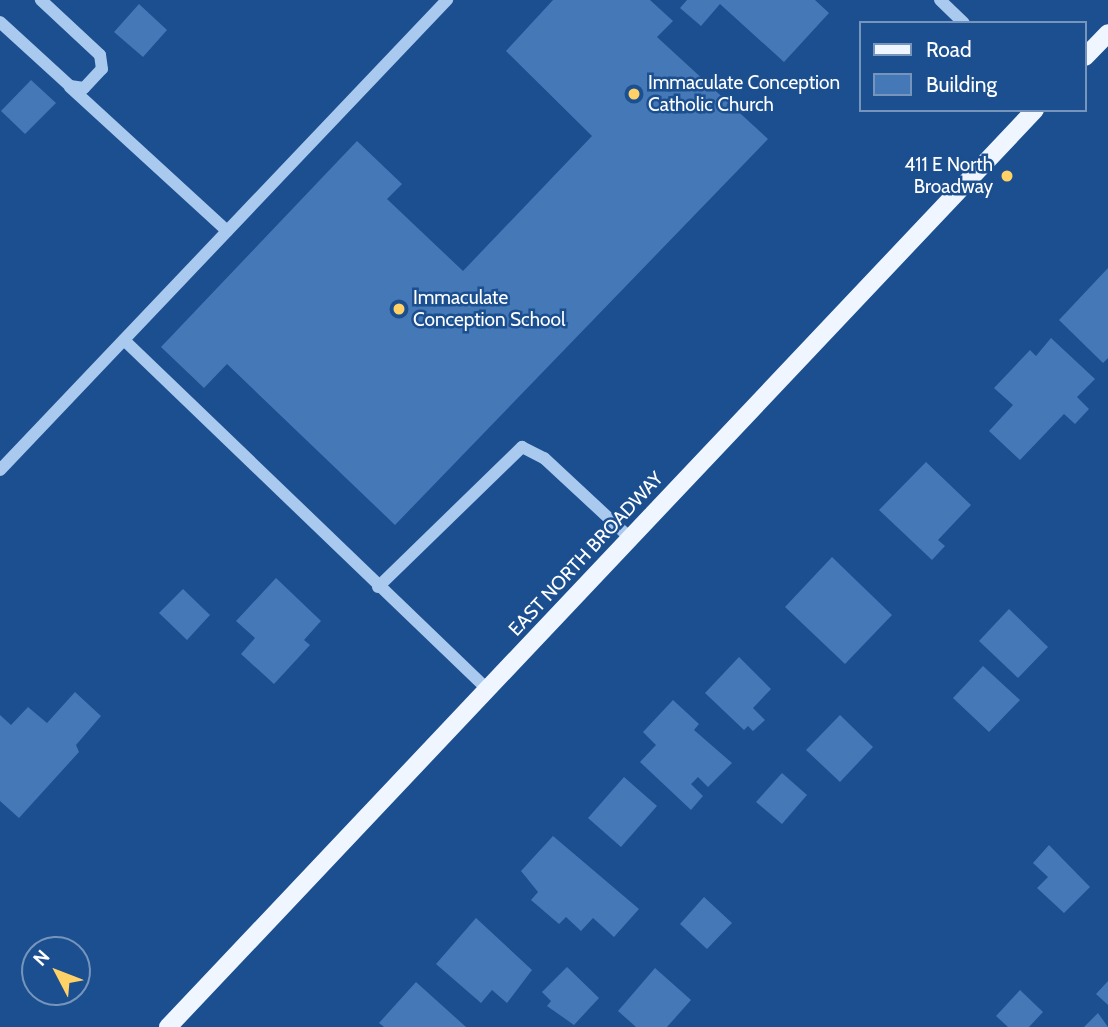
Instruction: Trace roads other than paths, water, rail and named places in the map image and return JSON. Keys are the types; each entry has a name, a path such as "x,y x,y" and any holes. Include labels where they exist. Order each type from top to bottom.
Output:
{"main road":[{"path":"1087,55 1108,33"},
{"name":"EAST NORTH BROADWAY","path":"168,1027 1033,112"}],"lane":[{"path":"41,0 100,55 102,69 93,79 84,88 70,86"},
{"path":"0,470 447,0"},
{"path":"940,0 962,21"},
{"path":"0,22 227,231"},
{"path":"124,340 487,689"},
{"path":"378,587 523,447 544,457 630,538"}],"place":[{"name":"Immaculate Conception Catholic Church","path":"634,94"},
{"name":"411 E North Broadway","path":"1007,176"},
{"name":"Immaculate Conception School","path":"399,309"}]}
